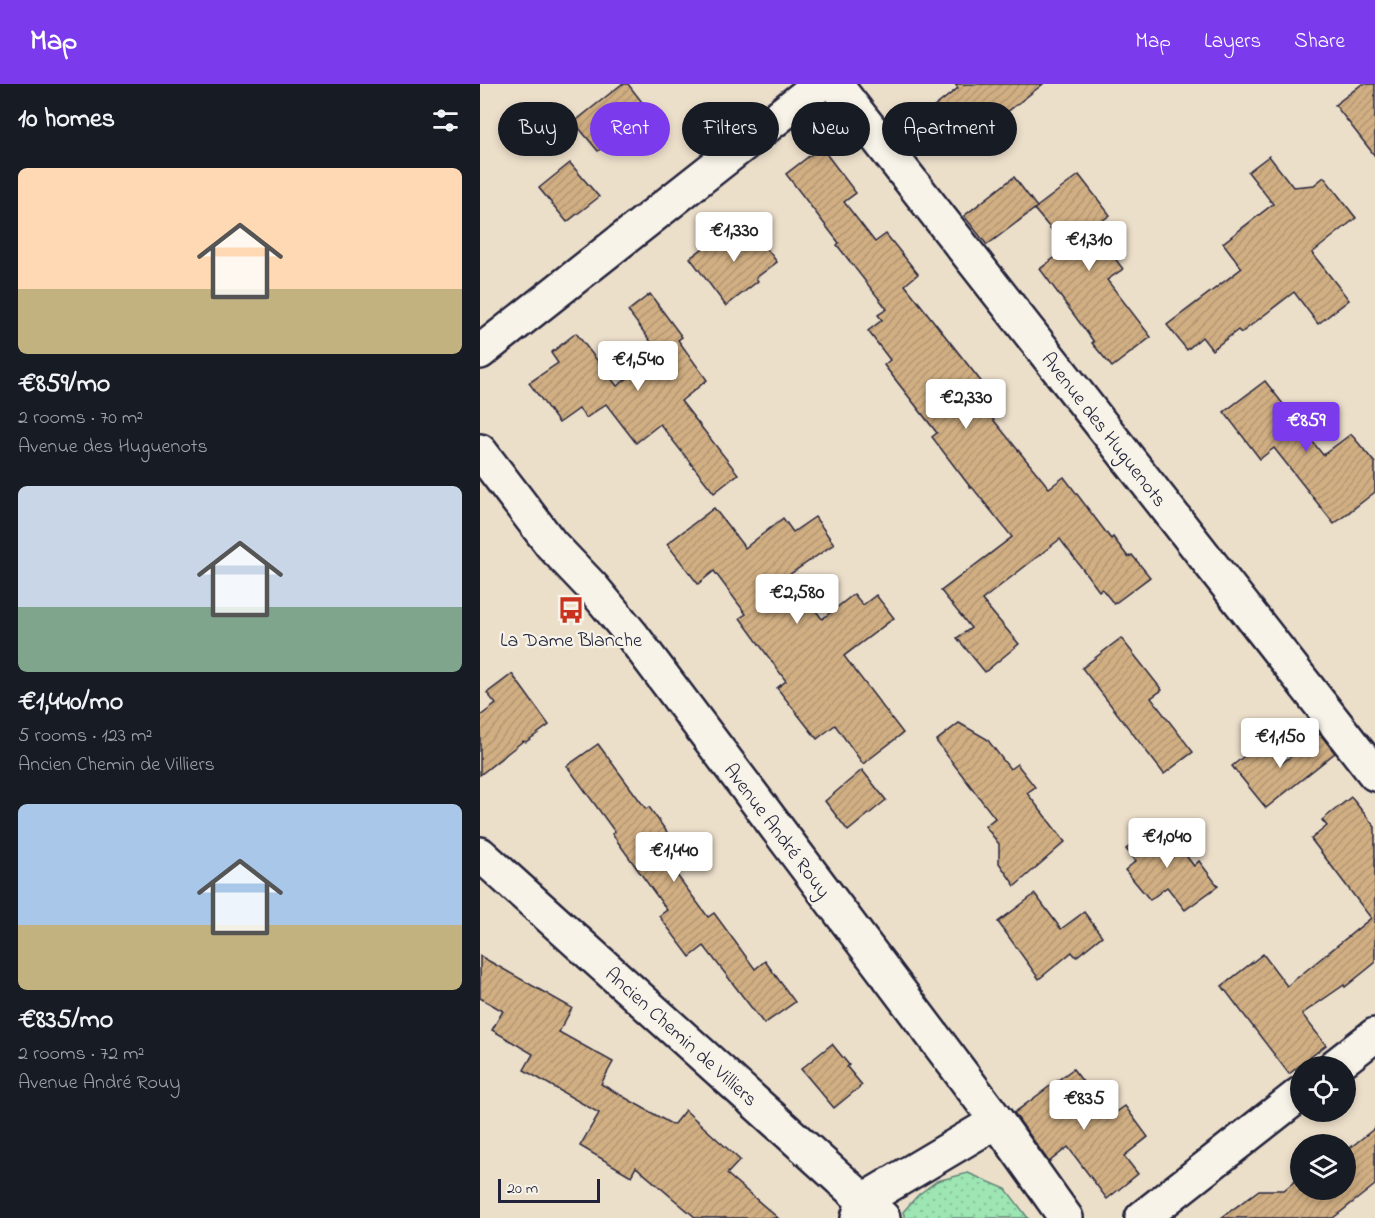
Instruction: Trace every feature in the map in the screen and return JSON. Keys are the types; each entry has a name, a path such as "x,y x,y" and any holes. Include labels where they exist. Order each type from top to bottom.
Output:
{"street":[{"path":"480,352 820,84"},
{"name":"Avenue des Huguenots","path":"835,84 1375,774"},
{"name":"Avenue André Rouy","path":"480,451 551,544 593,588 631,634 997,1121 1066,1218"},
{"name":"Ancien Chemin de Villiers","path":"480,854 868,1212"},
{"path":"1348,1056 1375,1035"},
{"path":"1142,1218 1290,1102"},
{"path":"868,1212 997,1121"}],"green space":[{"path":"968,1173 1006,1189 1028,1218 905,1218 903,1212 918,1195 937,1181"}],"building":[{"path":"622,84 628,84 642,102 599,102"},
{"path":"955,84 1043,84 1017,104 1017,102 940,102 958,88"},
{"path":"1362,84 1375,84 1375,156 1335,105"},
{"path":"590,109 590,141 578,127 578,119"},
{"path":"809,156 828,156 856,193 844,202 875,242 886,234 918,274 905,285 998,403 987,412 1049,488 1064,477 1111,539 1113,537 1128,557 1132,555 1150,577 1114,604 1102,589 1099,591 1060,539 982,600 1019,644 985,672 957,638 971,628 941,591 1012,537 932,437 937,433 884,365 890,360 868,331 882,320 878,315 887,309 786,174"},
{"path":"1269,156 1293,187 1314,185 1324,177 1356,218 1312,253 1349,300 1318,324 1294,292 1241,333 1238,330 1212,350 1202,337 1187,350 1167,325 1242,268 1223,243 1273,204 1248,172"},
{"path":"570,163 599,197 567,222 539,188"},
{"path":"1079,175 1110,215 1092,228 1123,269 1107,280 1151,337 1112,367 1092,343 1094,342 1040,269 1067,248 1034,209"},
{"path":"1014,177 1037,207 987,245 964,216"},
{"path":"748,224 777,262 756,278 758,281 726,306 690,258 722,234 726,240"},
{"path":"650,294 682,337 678,340 707,380 681,401 738,474 714,493 660,424 636,443 606,404 586,418 579,409 559,423 529,383 558,363 551,353 576,333 617,386 660,354 628,311"},
{"path":"1265,381 1323,455 1351,434 1375,463 1375,492 1334,524 1274,448 1260,459 1224,412"},
{"path":"714,508 745,548 783,518 793,532 815,517 834,544 789,575 822,619 854,594 863,605 876,595 894,618 844,656 903,733 863,764 835,725 817,739 777,688 786,681 740,618 746,614 714,571 698,584 667,544"},
{"path":"1121,638 1162,690 1151,698 1193,752 1164,774 1082,668"},
{"path":"512,674 549,725 526,742 523,741 480,775 480,716 496,704 487,693"},
{"path":"959,723 987,739 1010,769 1017,764 1035,787 1027,793 1065,842 1015,886 999,863 999,844 985,826 995,818 936,741"},
{"path":"1320,734 1335,753 1266,808 1232,766 1263,741 1282,763"},
{"path":"598,744 646,809 649,807 687,860 673,870 708,917 714,913 755,969 765,961 795,1002 764,1024 704,946 690,957 659,916 667,910 612,834 615,832 567,766"},
{"path":"862,770 886,800 848,831 825,801"},
{"path":"1351,797 1375,827 1375,963 1345,987 1344,985 1302,1014 1326,1045 1312,1056 1290,1056 1289,1074 1222,986 1263,954 1287,986 1371,918 1311,839 1327,826 1322,820"},
{"path":"1160,822 1194,866 1199,861 1218,886 1185,910 1167,887 1150,900 1125,870 1136,861 1126,849"},
{"path":"1035,894 1061,929 1084,912 1102,936 1076,957 1072,952 1039,979 998,922"},
{"path":"480,956 572,1008 559,1032 613,1062 601,1084 673,1125 685,1110 740,1160 727,1174 778,1218 696,1218 636,1167 631,1176 580,1146 599,1113 524,1070 533,1054 492,1030 503,1011 480,998"},
{"path":"832,1044 862,1085 834,1108 801,1069"},
{"path":"1073,1069 1090,1091 1115,1113 1125,1106 1148,1137 1124,1156 1138,1174 1107,1199 1068,1147 1049,1162 1014,1113"},
{"path":"1375,1128 1375,1185 1356,1200 1356,1143"},
{"path":"1290,1185 1290,1200 1356,1200 1333,1218 1221,1218 1259,1190 1284,1190"}],"place":[{"name":"La Dame Blanche","path":"571,610"}]}
